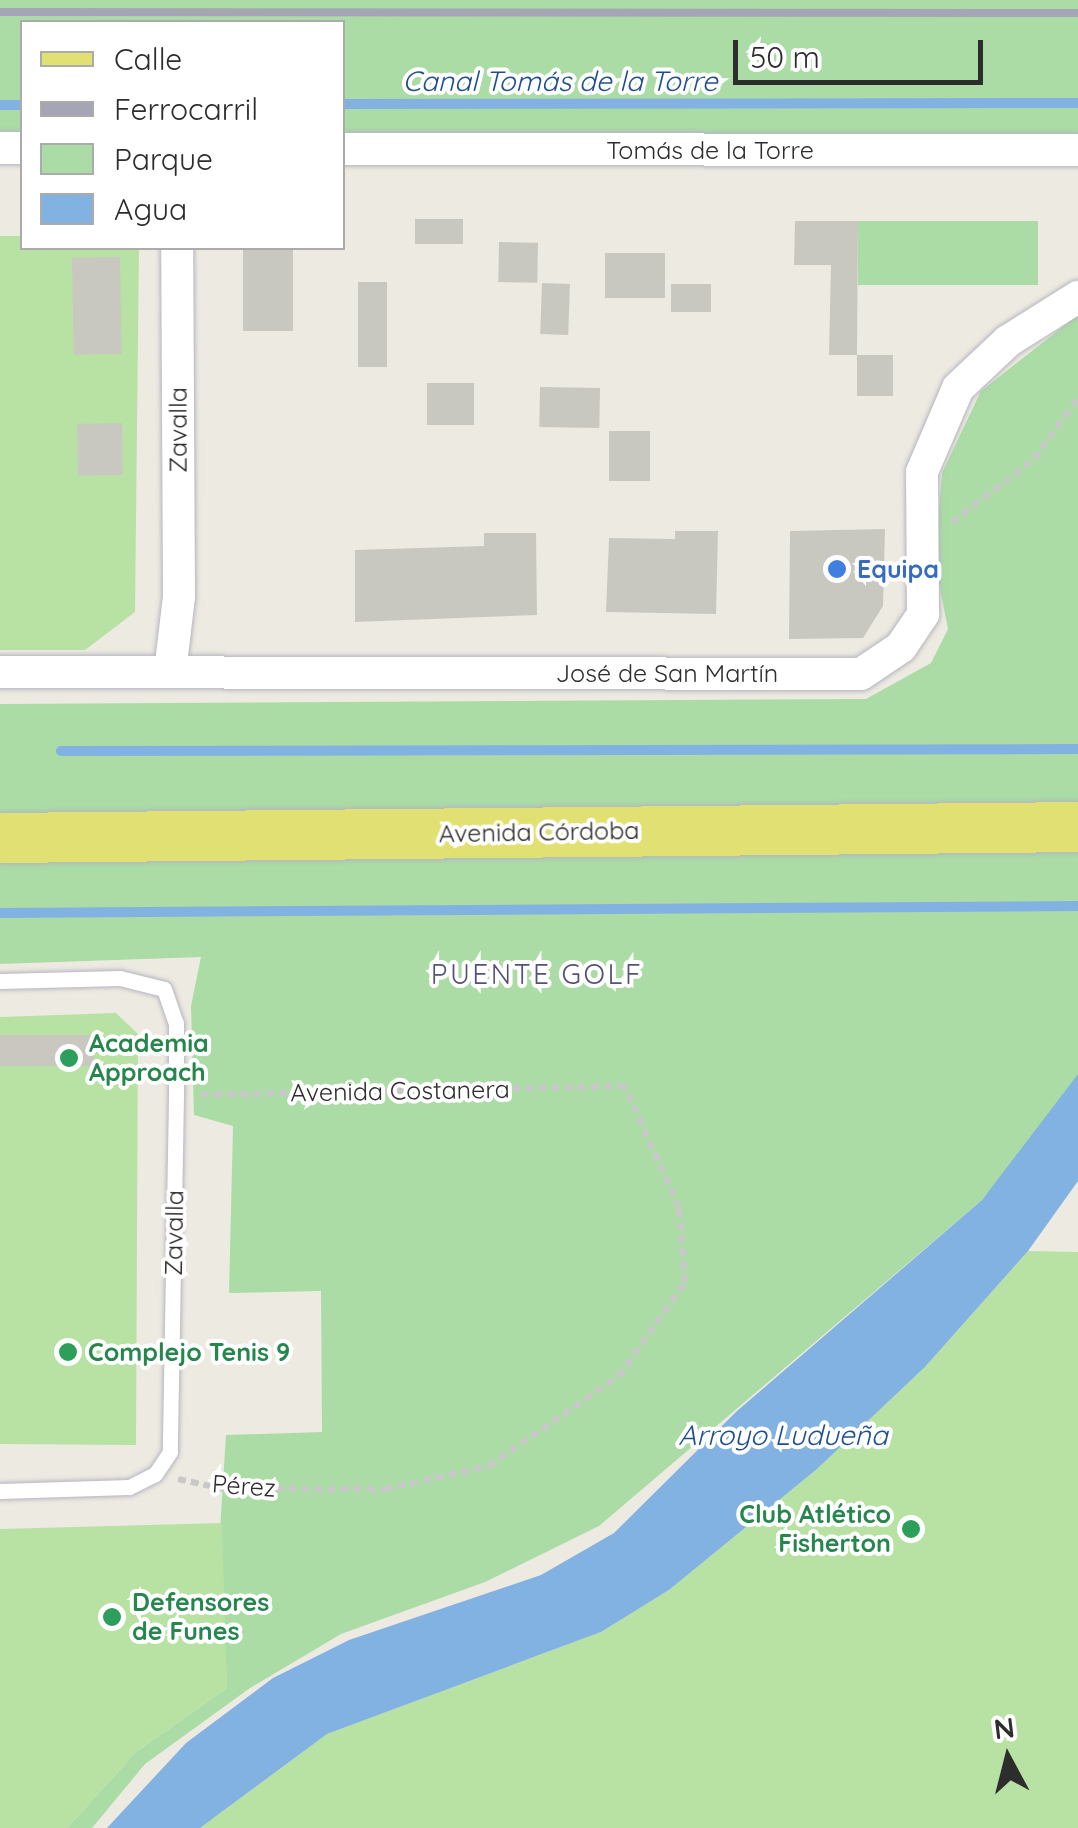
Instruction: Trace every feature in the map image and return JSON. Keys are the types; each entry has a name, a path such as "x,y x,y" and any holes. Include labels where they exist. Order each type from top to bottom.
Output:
{"main road":[{"name":"Avenida Córdoba","path":"0,838 1078,827"}],"street":[{"name":"Tomás de la Torre","path":"345,149 1078,150"},
{"name":"Zavalla","path":"170,672 179,598 177,250"},
{"name":"José de San Martín","path":"0,672 861,674 900,647 923,614 922,472 958,388 1008,341 1078,298"}],"lane":[{"name":"Zavalla","path":"0,980 120,978 164,989 176,1023 170,1452 156,1474"},
{"path":"0,1491 129,1487 156,1474"}],"path":[{"path":"922,538 977,507 1034,459 1078,398"},
{"name":"Avenida Costanera","path":"176,1096 625,1086 678,1208 685,1282 620,1376 488,1466"},
{"name":"Pérez","path":"156,1474 224,1489 385,1489 488,1466"}],"green space":[{"path":"0,0 1078,0 1078,150 345,149 345,20 20,20 20,148 0,148"},
{"path":"858,221 1038,221 1038,285 858,285"},
{"path":"0,236 20,236 20,250 139,250 135,612 85,650 0,650"},
{"path":"1078,315 1078,1074 1060,1104 982,1200 599,1526 485,1582 341,1634 250,1688 145,1764 92,1828 67,1828 136,1752 227,1688 219,1546 226,1435 322,1432 321,1291 229,1293 233,1126 194,1115 191,1006 201,957 0,964 0,704 866,699 931,663 948,629 935,563 942,473 981,391"},
{"name":"Complejo Tenis 9","path":"116,1013 138,1034 136,1445 0,1444 0,1017"},
{"name":"Club Atlético Fisherton","path":"1028,1251 1078,1252 1078,1828 200,1828 327,1734 601,1632 669,1590 817,1469 925,1367"},
{"name":"Defensores de Funes","path":"222,1523 227,1688 136,1752 67,1828 0,1828 0,1529"}],"water":[{"name":"Arroyo Ludueña","path":"1078,1074 1078,1181 1028,1251 925,1367 817,1469 669,1590 601,1632 327,1734 200,1828 107,1828 186,1743 273,1678 349,1640 541,1575 614,1533 737,1411 982,1200"}],"building":[{"path":"415,219 463,219 463,244 415,244"},
{"path":"795,221 858,221 857,355 829,355 831,265 794,265"},
{"path":"499,242 538,243 537,283 498,282"},
{"path":"243,250 293,250 293,331 243,331"},
{"path":"605,253 665,253 665,298 605,298"},
{"path":"120,257 122,354 74,355 72,258"},
{"path":"358,282 387,282 387,367 358,367"},
{"path":"542,283 570,284 568,335 540,334"},
{"path":"671,284 711,284 711,312 671,312"},
{"path":"857,355 893,355 893,396 857,396"},
{"path":"427,383 474,383 474,425 427,425"},
{"path":"540,387 600,388 599,428 539,427"},
{"path":"122,423 123,475 78,476 77,424"},
{"path":"609,431 650,431 650,481 609,481"},
{"name":"Equipa","path":"885,529 883,606 863,638 789,639 790,531"},
{"path":"675,531 718,531 716,614 606,612 609,538 675,539"},
{"path":"484,533 536,533 537,615 355,622 355,550 484,546"},
{"path":"0,1035 94,1035 94,1066 0,1066"}],"waterway":[{"name":"Canal Tomás de la Torre","path":"345,104 1078,103"},
{"name":"Canal Tomás de la Torre","path":"0,105 20,105"},
{"path":"61,751 1078,749"},
{"path":"0,913 1078,906"}],"railway":[{"path":"0,12 1078,13"}],"place":[{"name":"Equipa","path":"837,569"},
{"name":"Academia Approach","path":"69,1058"},
{"name":"Complejo Tenis 9","path":"68,1352"},
{"name":"Club Atlético Fisherton","path":"911,1529"},
{"name":"Defensores de Funes","path":"112,1617"}],"district":[{"name":"PUENTE GOLF","path":"537,974"}]}
